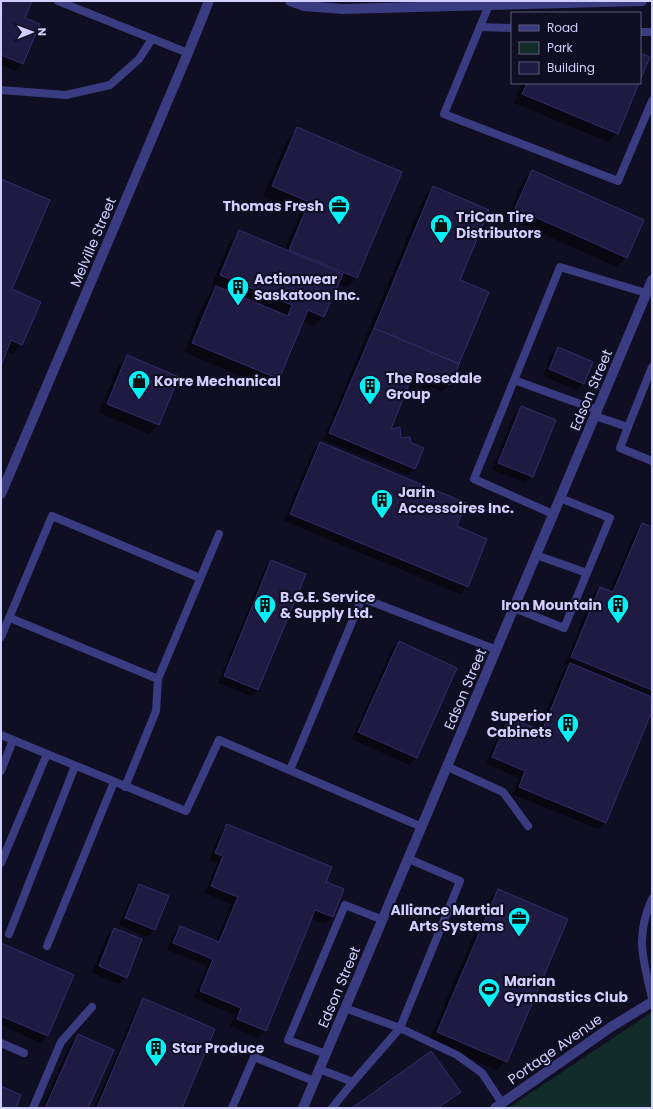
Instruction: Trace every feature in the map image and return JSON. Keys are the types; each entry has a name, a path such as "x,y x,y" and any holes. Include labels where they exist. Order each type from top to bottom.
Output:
{"street":[{"path":"290,1 304,6 343,9 642,1"},
{"name":"Melville Street","path":"1,494 188,53 206,2"},
{"name":"Edson Street","path":"303,1108 652,280"},
{"name":"Portage Avenue","path":"499,1105 611,1027 652,1002"}],"lane":[{"path":"58,1 188,53"},
{"path":"489,5 444,114 618,181 652,101"},
{"path":"480,27 511,28"},
{"path":"641,32 652,32"},
{"path":"1,90 66,95 110,85 139,59 152,39"},
{"path":"553,514 474,479 560,267 646,293"},
{"path":"652,367 620,448 652,461"},
{"path":"514,380 628,427"},
{"path":"644,388 652,391"},
{"path":"514,608 564,628 610,518 560,498"},
{"path":"1,637 52,516 200,578"},
{"path":"125,787 156,711 158,679 219,534"},
{"path":"536,555 587,573"},
{"path":"290,770 362,598 497,650"},
{"path":"10,618 158,679"},
{"path":"1,735 186,811 219,740 422,827"},
{"path":"1,771 13,740"},
{"path":"1,864 47,754"},
{"path":"9,934 75,766"},
{"path":"448,767 503,792 528,826"},
{"path":"47,946 114,782"},
{"path":"332,1108 400,1028 460,882 409,859"},
{"path":"652,899 644,916 641,954 652,998"},
{"path":"326,1054 288,1040 344,905 383,920"},
{"path":"33,1108 60,1042 92,1007"},
{"path":"345,1008 400,1028 457,1055 482,1073 499,1105"},
{"path":"1,1044 24,1053"},
{"path":"234,1108 254,1057 314,1081"},
{"path":"319,1069 353,1082"}],"green space":[{"path":"652,1012 652,1108 508,1108"}],"building":[{"path":"2,1 32,1 25,18 40,24 23,64 1,55"},
{"path":"641,53 650,57 641,79"},
{"path":"527,84 639,84 618,134 522,94"},
{"name":"Thomas Fresh","path":"297,127 402,172 357,278 289,250 309,202 272,186"},
{"path":"532,170 644,220 627,258 515,208"},
{"path":"1,179 50,200 12,289 41,302 22,345 11,340 1,366"},
{"name":"TriCan Tire Distributors","path":"433,186 489,210 460,280 489,292 459,364 374,328"},
{"name":"Actionwear Saskatoon Inc.","path":"239,230 343,274 324,317 308,310 279,379 192,343 216,286 288,316 292,305 220,275"},
{"name":"The Rosedale Group","path":"374,328 459,364 450,385 439,380 432,384 427,377 418,383 413,374 391,429 400,427 401,438 410,437 411,443 424,448 415,469 329,433"},
{"path":"558,347 593,362 584,384 549,369"},
{"path":"127,355 179,377 159,425 107,404"},
{"path":"521,406 556,420 533,477 498,463"},
{"name":"Jarin Accessoires Inc.","path":"320,442 466,503 457,526 487,539 468,587 290,514"},
{"name":"Iron Mountain","path":"642,523 652,527 652,690 571,657 600,587 613,592"},
{"name":"B.G.E. Service & Supply Ltd.","path":"271,560 306,574 258,690 224,676"},
{"path":"399,641 457,668 417,758 358,732"},
{"name":"Superior Cabinets","path":"570,663 652,697 652,711 606,823 519,787 525,771 492,757 509,717 542,731"},
{"path":"227,824 332,867 326,882 344,889 333,917 315,910 266,1031 237,1019 241,1008 200,991 213,959 173,943 180,926 219,942 238,897 211,886 223,856 215,853"},
{"path":"139,884 169,896 155,930 125,918"},
{"path":"498,889 568,919 507,1062 437,1032"},
{"path":"114,928 142,939 127,978 99,966"},
{"path":"1,943 74,975 48,1036 1,1016"},
{"name":"Star Produce","path":"143,998 215,1029 182,1108 97,1108"},
{"path":"78,1034 114,1050 88,1108 45,1108"},
{"path":"431,1051 461,1092 438,1108 352,1108"},
{"path":"1,1086 21,1095 16,1108 1,1108"}],"place":[{"name":"Thomas Fresh","path":"339,226"},
{"name":"TriCan Tire Distributors","path":"441,244"},
{"name":"Actionwear Saskatoon Inc.","path":"238,306"},
{"name":"Korre Mechanical","path":"139,400"},
{"name":"The Rosedale Group","path":"370,406"},
{"name":"Jarin Accessoires Inc.","path":"382,520"},
{"name":"B.G.E. Service & Supply Ltd.","path":"265,624"},
{"name":"Iron Mountain","path":"618,624"},
{"name":"Superior Cabinets","path":"568,744"},
{"name":"Alliance Martial Arts Systems","path":"519,938"},
{"name":"Marian Gymnastics Club","path":"489,1008"},
{"name":"Star Produce","path":"156,1068"}]}
